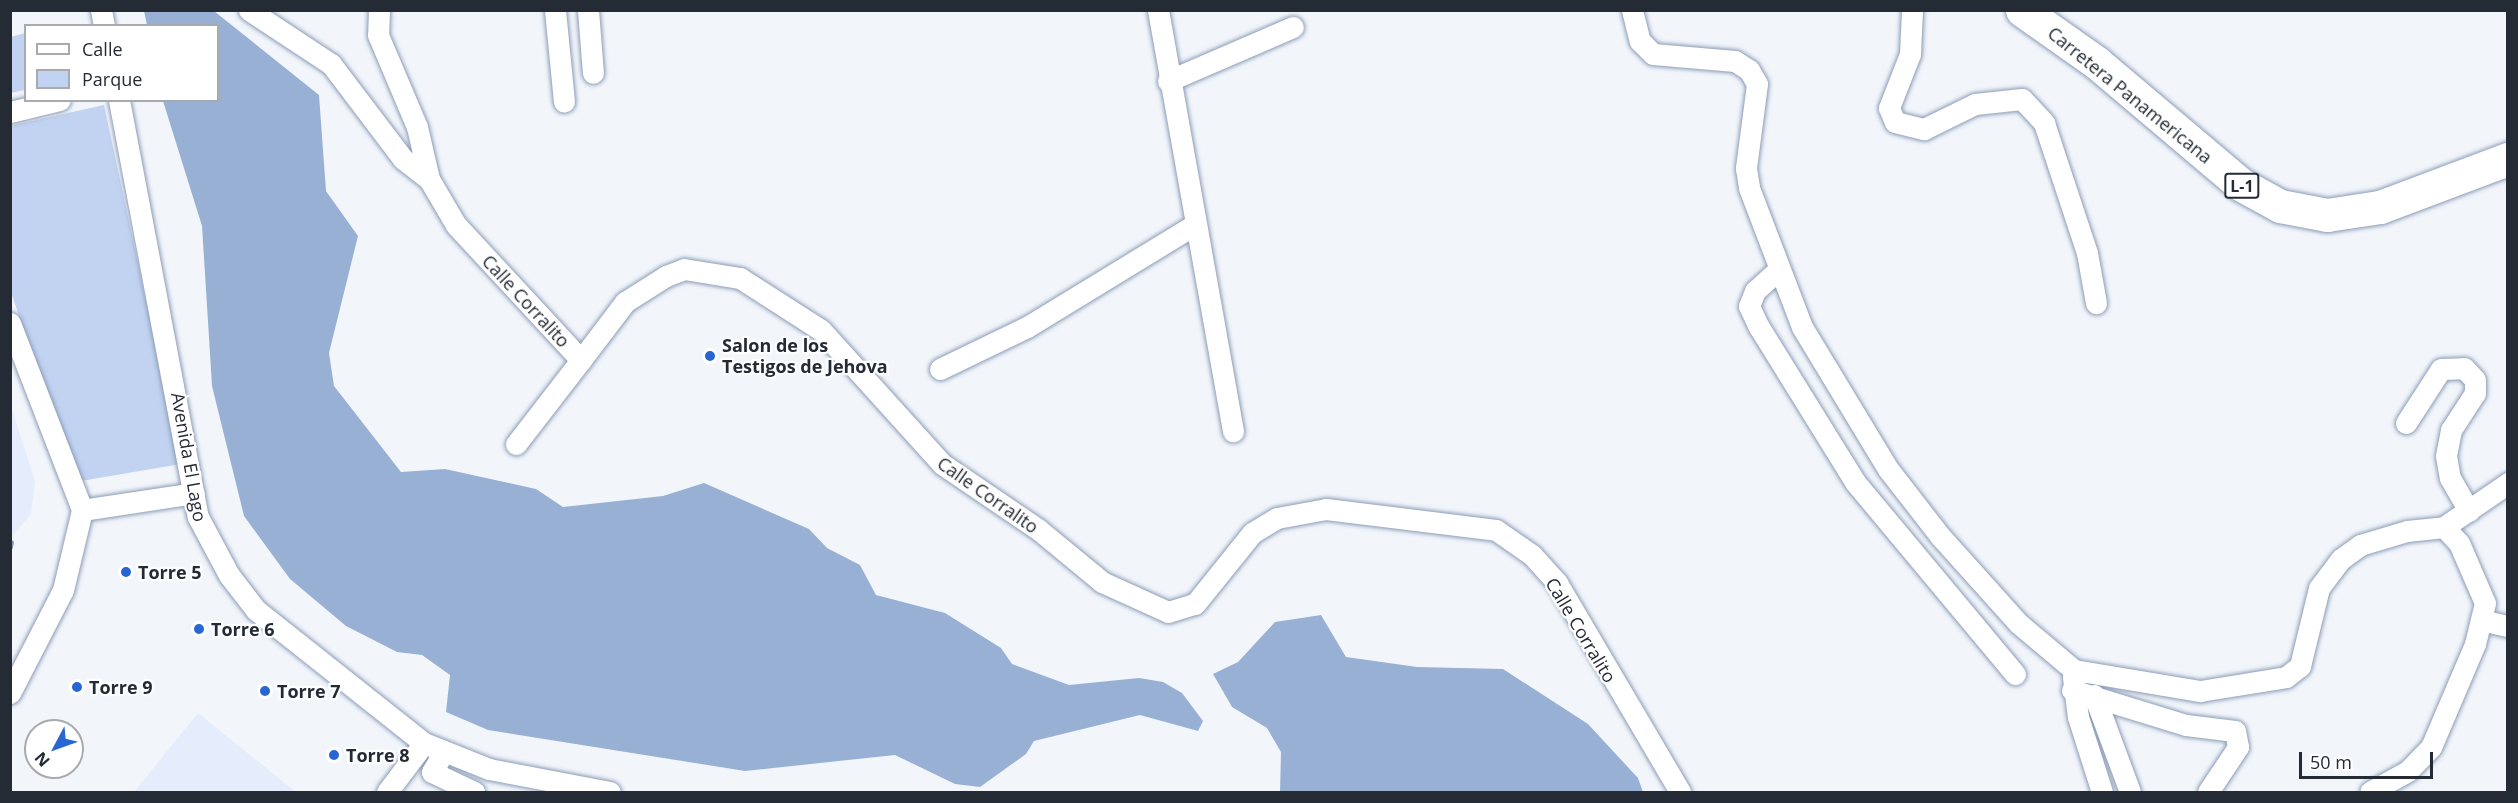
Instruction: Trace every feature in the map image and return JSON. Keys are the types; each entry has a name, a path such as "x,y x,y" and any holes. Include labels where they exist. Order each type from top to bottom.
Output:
{"main road":[{"name":"Carretera Panamericana","path":"2022,10 2097,63 2240,184 2288,209 2327,215 2380,207 2508,159"},
{"name":"Carretera Panamericana","path":"2052,10 2108,51 2244,170 2310,199 2376,194 2508,143"}],"street":[{"name":"Calle Corralito","path":"249,10 331,64 403,159 429,180 456,225 581,360 625,302 666,276 684,269 740,278 821,330 942,464 1039,530 1102,582 1168,612 1195,604 1252,533 1277,518 1326,509 1496,530 1532,555 1557,583 1680,792"},
{"path":"380,10 378,35 417,127 429,180"},
{"path":"555,10 564,102"},
{"path":"588,10 593,74"},
{"path":"1158,10 1168,81 1233,431"},
{"path":"1632,10 1640,41 1653,54 1735,61 1749,70 1756,84 1756,114 1746,168 1776,272 1802,327 1888,469 2018,623 2073,680 2094,695 2143,714 2235,731 2238,747 2208,792"},
{"path":"1912,10 1910,54 1889,108 1895,122 1924,129 1975,104 2022,99 2044,123 2087,253 2096,303"},
{"path":"1168,81 1293,27"},
{"path":"10,112 52,102"},
{"name":"Avenida El Lago","path":"119,102 194,493 209,546 256,610 424,743 443,753 489,769 610,792"},
{"path":"940,369 1026,327 1194,225"},
{"path":"1776,272 1755,291 1749,306 1759,327 1856,482 2015,674"},
{"path":"10,324 82,510 63,590 10,693"},
{"path":"516,444 581,360"},
{"path":"2406,423 2441,369 2464,368 2475,380 2475,393 2451,430 2446,456 2450,478 2469,511"},
{"path":"2073,680 2200,691 2286,677 2300,666 2319,588 2341,559 2382,537 2444,527 2508,483"},
{"path":"82,510 194,493"},
{"path":"2370,792 2408,771 2441,733 2481,620 2485,603 2477,578 2444,527"},
{"path":"2481,620 2508,626"},
{"path":"2073,680 2102,792"},
{"path":"2094,695 2130,792"},
{"path":"387,792 424,743"},
{"path":"443,753 432,772 474,792"}],"shaded area":[{"path":"144,11 214,11 319,95 326,191 358,236 329,353 334,386 401,472 445,469 536,489 563,507 663,496 704,483 809,529 827,548 860,565 876,595 945,613 1001,648 1012,664 1069,685 1139,678 1163,682 1182,693 1203,721 1198,731 1140,715 1034,741 1026,754 980,787 955,784 895,755 745,771 488,730 446,712 450,675 422,655 397,652 346,626 290,579 244,516 212,386 202,226 163,102 219,102 219,24 147,24"},
{"path":"12,410 35,481 31,514 11,538"},
{"path":"1321,615 1346,657 1417,667 1503,669 1588,724 1638,778 1643,792 1280,792 1281,752 1267,728 1232,707 1213,674 1238,662 1275,622"},
{"path":"198,713 296,792 134,792"}],"green space":[{"path":"24,33 24,90 11,93 11,37"},
{"path":"104,105 181,464 75,482 11,292 10,126"}],"waterway":[{"path":"10,547 11,542"}],"place":[{"name":"Salon de los Testigos de Jehova","path":"710,356"},
{"name":"Torre 5","path":"126,572"},
{"name":"Torre 6","path":"199,629"},
{"name":"Torre 9","path":"77,687"},
{"name":"Torre 7","path":"265,691"},
{"name":"Torre 8","path":"334,755"}]}
